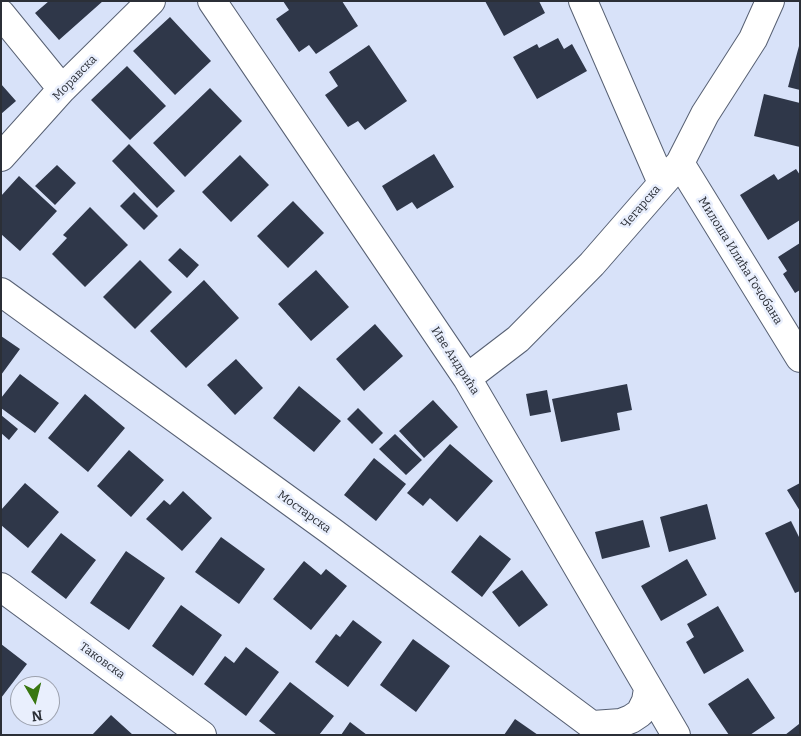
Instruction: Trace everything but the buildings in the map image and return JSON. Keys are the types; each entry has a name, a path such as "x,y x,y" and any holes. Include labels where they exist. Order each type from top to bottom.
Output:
{"street":[{"name":"Моравска","path":"1,157 62,89 152,1"},
{"name":"Иве Андрића","path":"212,1 467,378 676,735"},
{"name":"Милоша Илића Гочобана","path":"583,1 671,173 800,358"},
{"name":"Чегарска","path":"467,378 518,339 592,264 671,173 705,114 753,39 770,1"},
{"path":"1,14 62,89"},
{"name":"Мостарска","path":"1,292 330,530 599,730"},
{"name":"Таковска","path":"1,587 202,735"},
{"path":"599,730 631,719 640,713 646,702 648,688"}]}
